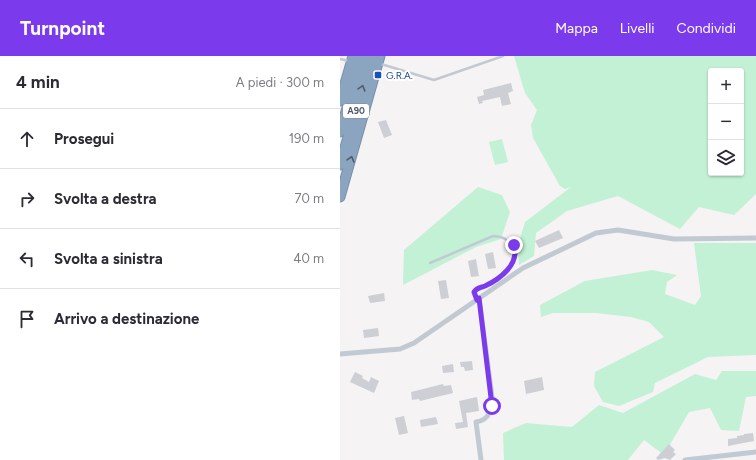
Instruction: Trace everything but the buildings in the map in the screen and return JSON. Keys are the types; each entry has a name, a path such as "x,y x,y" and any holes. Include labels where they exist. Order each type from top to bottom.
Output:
{"highway":[{"name":"A90","path":"340,132 362,56"},
{"name":"A90","path":"340,166 371,56"},
{"path":"340,101 352,59"},
{"path":"340,197 379,60"}],"street":[{"path":"340,354 400,349 426,335 523,268 596,233 608,230 674,239 756,238"},
{"path":"478,299 492,397 492,406 488,416 485,420 476,422 481,460"},
{"path":"685,460 756,452"}],"lane":[{"path":"379,60 434,80 503,56"},
{"path":"340,59 352,59"},
{"path":"430,263 493,236 498,236 510,242 515,249 511,266 486,285 476,289 474,292 478,299"}],"green space":[{"path":"514,56 756,56 756,194 734,215 699,207 680,229 618,196 567,211 536,233 534,256 519,265 518,245 525,222 571,187 565,189 560,186 533,138 531,125 537,110 525,93"},
{"path":"502,139 508,162 495,165 489,142"},
{"path":"478,187 502,195 510,212 501,239 476,247 403,285 404,250"},
{"path":"694,243 756,243 756,355 708,357 655,383 653,392 619,406 603,402 594,386 595,372 664,337 649,322 631,317 596,313 553,313 541,317 540,305 585,281 652,270 677,275 667,282 665,294 695,305 701,296"},
{"path":"722,371 756,371 756,396 746,397 739,431 721,430 710,408 689,412 664,455 644,440 628,460 504,460 503,433 526,423 572,427 599,405 623,413 695,374 716,380"}],"place":[{"name":"G.R.A.","path":"378,75"}],"route":[{"path":"492,406 479,298 477,300 474,292 476,289 486,285 509,270 514,257 514,245"}]}
